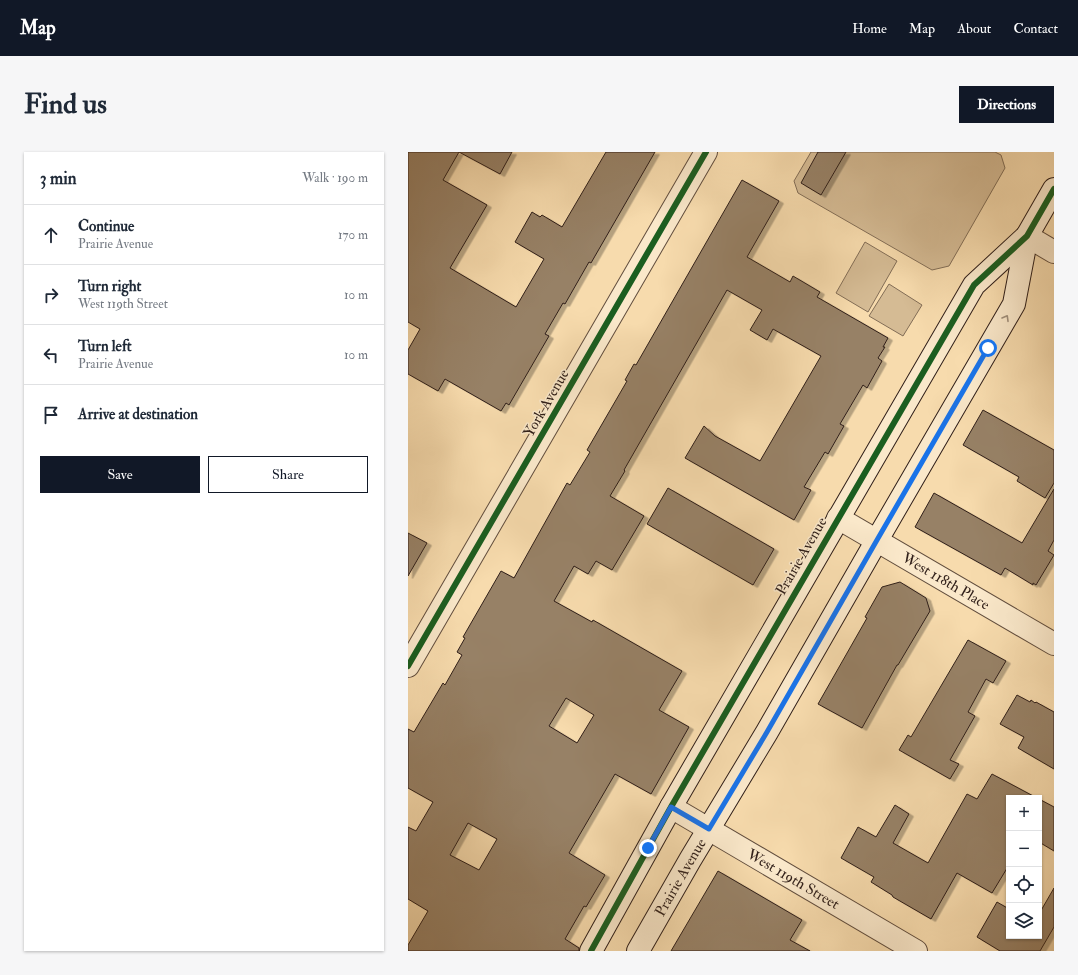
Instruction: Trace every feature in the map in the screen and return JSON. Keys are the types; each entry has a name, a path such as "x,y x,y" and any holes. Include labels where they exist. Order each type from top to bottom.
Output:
{"main road":[{"name":"York Avenue","path":"408,666 706,152"},
{"name":"Prairie Avenue","path":"591,951 671,807 974,285 1027,236 1054,189"},
{"name":"Prairie Avenue","path":"638,951 690,860 767,732 1014,304 1027,236"},
{"path":"1027,236 1054,252"},
{"name":"West 118th Place","path":"838,518 1054,644"},
{"name":"West 119th Street","path":"671,807 916,951"}],"shaded area":[{"path":"811,152 995,152 1001,155 1005,168 949,266 932,270 798,193 794,181"},
{"path":"865,242 897,261 868,312 836,293"},
{"path":"889,284 922,305 903,336 869,316"}],"building":[{"path":"408,152 459,152 443,180 487,205 450,268 516,307 544,259 515,242 532,212 540,217 542,215 562,227 606,152 655,152 591,263 589,262 565,304 563,303 545,334 549,336 509,405 506,403 501,411 445,379 438,391 408,374 408,350 420,329 408,322"},
{"path":"459,152 512,152 500,174"},
{"path":"818,152 846,152 821,195 801,183"},
{"path":"742,180 779,201 747,257 790,282 793,276 820,292 817,297 888,338 883,347 885,347 878,358 882,361 867,388 863,385 840,424 844,426 828,454 825,452 804,487 811,490 794,520 685,458 704,426 715,436 760,461 821,356 773,329 767,340 750,330 762,310 727,290 610,496 644,516 612,570 596,561 588,574 574,566 554,601 592,622 593,620 682,671 659,710 689,727 651,794 615,774 569,853 605,875 586,907 584,906 565,939 579,948 579,951 408,951 408,945 428,911 408,899 408,827 416,831 433,802 408,788 408,729 414,732 443,683 445,685 462,655 457,652 465,638 463,637 501,571 514,578 567,483 570,485 590,452 587,450 627,381 625,380 634,364 636,365","holes":["566,698 594,715 577,743 549,726","468,823 497,839 479,870 450,855"]},
{"path":"983,410 1054,450 1054,483 1045,498 1017,481 1019,477 963,445"},
{"path":"668,488 774,549 753,585 647,524"},
{"path":"1054,489 1054,540 1048,551 1054,555 1036,585 1033,583 1033,585 1005,568 1001,575 915,527 934,493 1022,543"},
{"path":"408,533 427,543 408,576"},
{"path":"900,582 926,598 930,611 897,665 862,728 818,704 867,618 865,617 882,587"},
{"path":"968,640 1006,661 993,683 986,679 968,712 975,716 950,760 959,764 950,779 899,750 908,735 911,737"},
{"path":"1017,695 1030,702 1031,700 1035,703 1036,702 1054,712 1054,769 1018,748 1024,737 1000,724"},
{"path":"992,774 1031,795 1006,795 1006,870 992,893 957,873 931,919 893,897 871,882 874,877 841,858 858,827 876,837 895,805 909,814 893,843 928,863 967,794 977,799"},
{"path":"1042,801 1054,807 1054,851 1042,844"},
{"path":"718,871 802,920 790,940 810,951 671,951"},
{"path":"1054,888 1054,927 1040,951 1000,951 977,937 997,902 1006,907 1006,939 1042,939 1042,909"}],"cycle path":[{"path":"408,666 706,152"},
{"path":"591,951 671,807 974,285 1027,236 1054,189"}],"route":[{"path":"648,848 671,807 709,829 767,732 988,348"}]}
